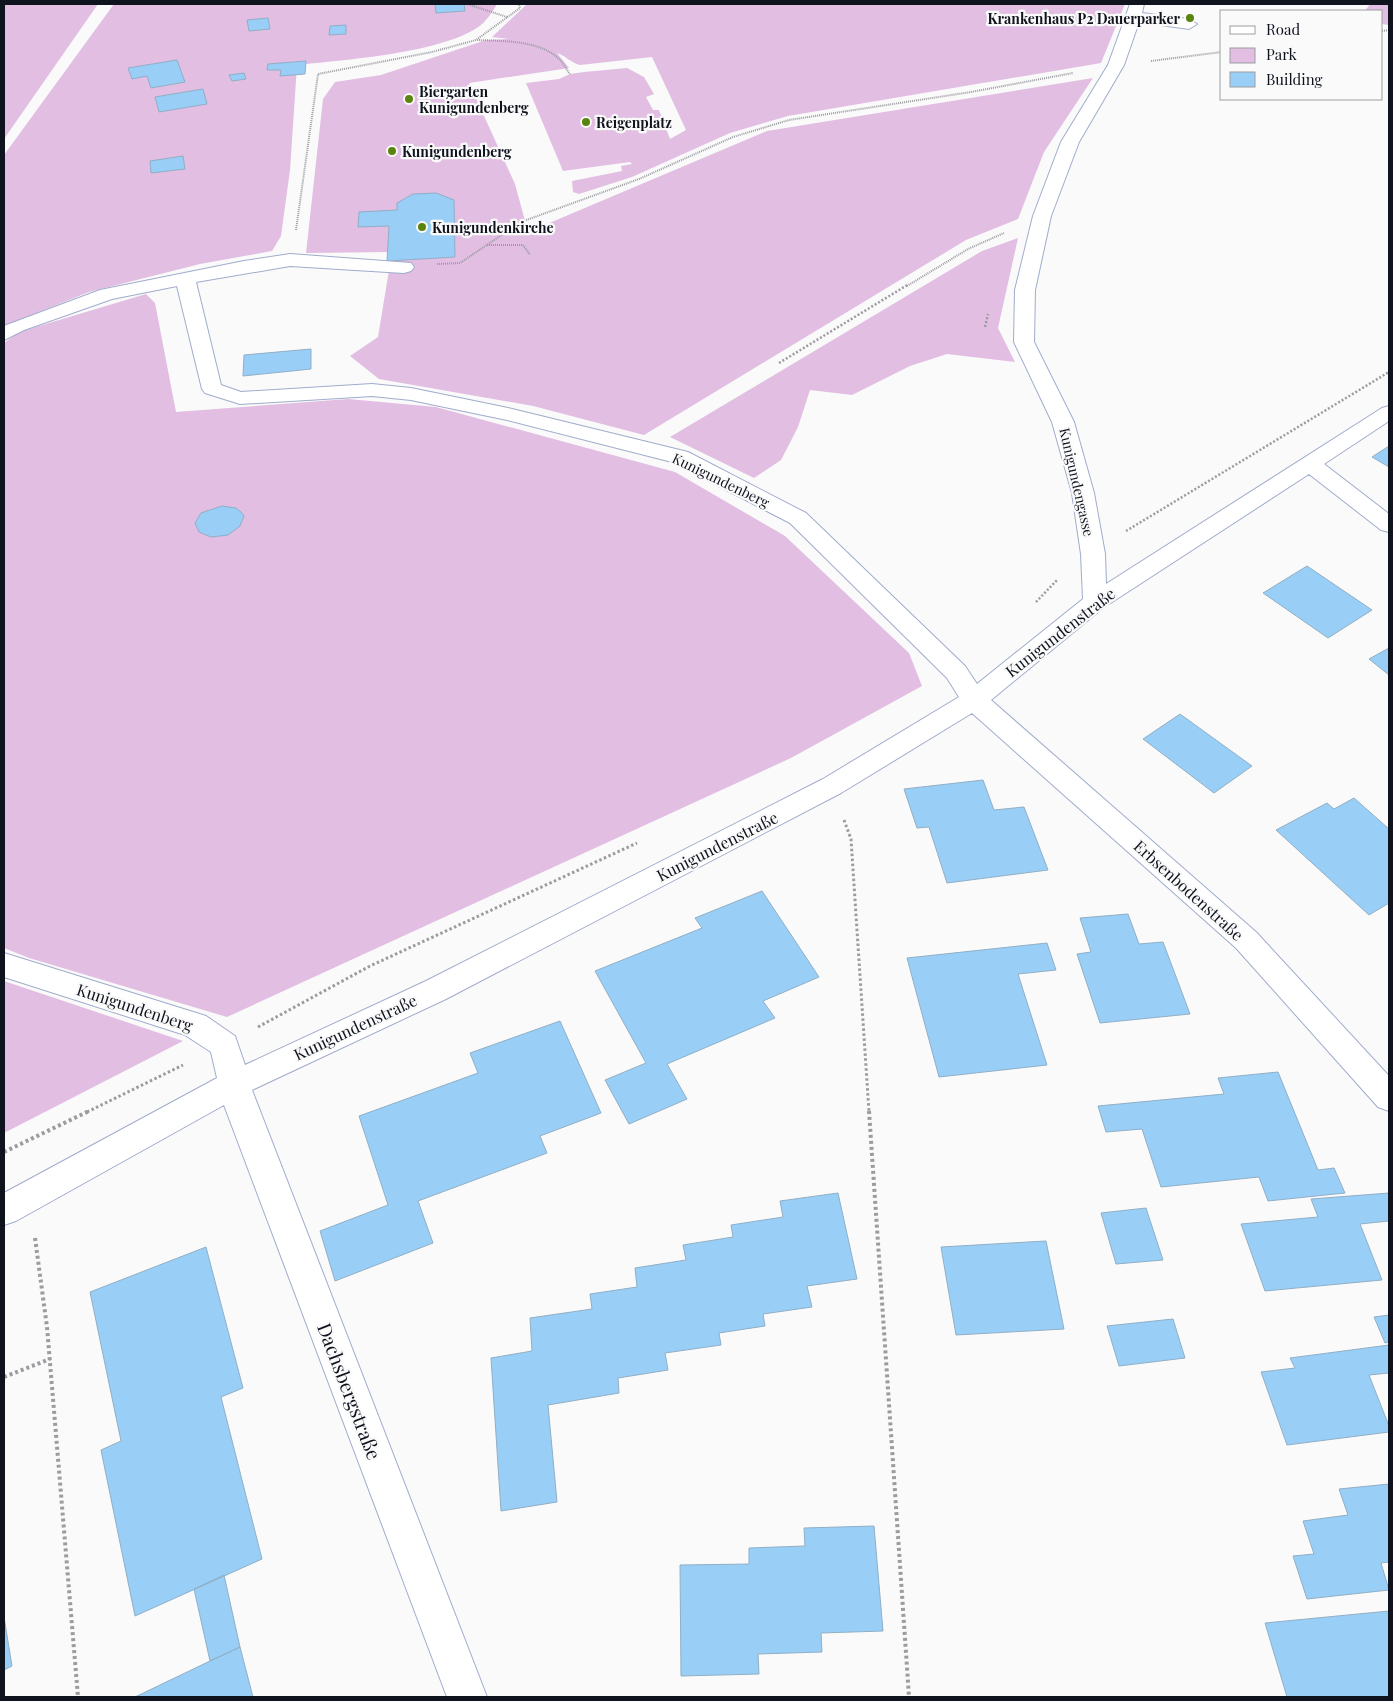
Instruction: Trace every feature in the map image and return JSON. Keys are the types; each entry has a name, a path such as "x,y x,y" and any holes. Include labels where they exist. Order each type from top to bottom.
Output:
{"street":[{"path":"1135,10 1188,24"},
{"name":"Kunigundengasse","path":"1095,602 1093,554 1083,494 1066,431 1024,342 1025,290 1042,216 1070,142 1116,65 1135,10"},
{"path":"4,334 17,326 107,294 290,260 404,267"},
{"name":"Kunigundenberg","path":"185,278 212,390 240,398 372,390 411,394 508,414 680,457 798,518 956,672 974,700"},
{"name":"Kunigundenstraße","path":"4,1210 234,1084 436,990 832,786 974,700 1095,602 1389,412"},
{"path":"1310,464 1389,525"},
{"name":"Erbsenbodenstraße","path":"974,700 1246,940 1389,1097"},
{"name":"Kunigundenberg","path":"4,965 195,1025 224,1045"},
{"path":"224,1045 234,1084"},
{"name":"Dachsbergstraße","path":"234,1084 467,1697"}],"path":[{"path":"514,4 520,8"},
{"path":"519,4 520,8"},
{"path":"470,5 508,17"},
{"path":"476,40 520,8"},
{"path":"290,260 318,74 423,54 476,40 510,42 531,47 557,57 570,74"},
{"path":"404,267 460,263 520,222 639,178 732,137 789,120 971,92 1116,65 1220,52"},
{"path":"779,363 968,249 1007,231"},
{"path":"487,245 523,245 530,255"},
{"path":"1129,529 1167,508 1389,372"},
{"path":"832,786 851,839 909,1697"},
{"path":"4,1152 224,1045 370,966 640,841"},
{"path":"36,1242 50,1359 78,1697"},
{"path":"4,1377 50,1359"}],"green space":[{"path":"4,4 98,4 4,139"},
{"path":"114,4 497,4 481,25 465,35 444,42 393,54 297,65 290,170 281,236 272,251 200,264 89,292 4,326 4,155"},
{"path":"527,4 1125,4 1101,63 788,116 730,133 632,177 579,194 573,192 572,181 622,171 621,166 632,164 630,162 563,171 526,83 559,79 570,74 627,68 644,77 654,94 646,97 653,110 659,110 670,139 686,130 652,57 580,65 557,53 569,68 469,83 515,184 528,232 767,131 1093,78 1044,152 1018,219 966,240 644,435 533,406 379,379 350,356 378,337 392,252 306,253 323,99 335,82 381,75 486,40 509,39 492,37"},
{"path":"1370,4 1389,4 1389,25 1383,24 1383,10 1366,10"},
{"path":"1018,238 998,328 1015,362 947,354 910,366 852,395 810,390 798,427 781,460 754,478 670,437 982,251"},
{"path":"146,294 155,303 176,412 348,399 436,407 675,472 785,536 909,653 922,686 791,758 227,1017 29,958 4,948 4,343 19,332"},
{"path":"4,981 183,1041 4,1133"}],"building":[{"path":"435,4 464,4 465,11 436,13"},
{"path":"268,18 270,29 249,31 247,20"},
{"path":"346,25 346,34 329,35 330,26"},
{"path":"177,60 185,82 151,88 147,76 132,79 128,68"},
{"path":"306,61 305,74 280,76 281,70 267,70 268,64"},
{"path":"244,73 246,79 232,81 229,75"},
{"path":"203,89 207,104 159,112 155,97"},
{"path":"183,156 185,169 151,173 150,161"},
{"name":"Kunigundenkirche","path":"436,193 454,200 455,257 387,261 389,226 358,227 359,212 397,210 397,203 413,194"},
{"path":"311,349 311,369 243,376 244,355"},
{"path":"1389,446 1389,467 1372,457"},
{"path":"222,506 236,508 241,512 244,516 240,526 228,535 211,537 199,532 195,523 201,513"},
{"path":"1307,566 1372,610 1328,638 1263,593"},
{"path":"1389,648 1389,675 1369,659"},
{"path":"1180,714 1252,766 1214,793 1143,739"},
{"path":"983,780 994,810 1024,807 1048,870 947,883 929,827 917,828 904,789"},
{"path":"1354,798 1389,829 1389,903 1369,915 1276,830 1327,803 1334,809"},
{"path":"762,891 819,977 763,1001 775,1018 667,1064 687,1099 629,1124 605,1080 646,1063 595,971 702,928 695,918"},
{"path":"1128,914 1139,944 1163,942 1190,1014 1100,1023 1077,954 1091,952 1080,918"},
{"path":"1047,943 1056,970 1018,974 1047,1065 939,1077 907,958"},
{"path":"560,1021 601,1113 540,1136 547,1153 418,1201 433,1243 335,1281 320,1231 388,1205 359,1116 478,1073 470,1053"},
{"path":"1278,1072 1318,1170 1334,1168 1345,1193 1268,1201 1259,1177 1161,1187 1142,1129 1106,1132 1098,1106 1224,1094 1218,1078"},
{"path":"838,1193 857,1279 807,1286 812,1307 763,1314 765,1326 719,1333 721,1345 665,1353 668,1370 618,1378 619,1393 548,1405 557,1502 501,1511 491,1358 532,1351 530,1318 592,1309 590,1294 637,1287 635,1268 686,1260 683,1245 733,1237 731,1225 783,1217 780,1201"},
{"path":"1389,1193 1389,1221 1360,1224 1382,1280 1265,1291 1241,1224 1318,1217 1311,1199"},
{"path":"1146,1208 1163,1260 1116,1264 1101,1213"},
{"path":"1046,1241 1064,1329 956,1335 941,1247"},
{"path":"206,1247 243,1388 221,1397 262,1559 135,1616 101,1450 121,1441 90,1292"},
{"path":"1389,1315 1389,1342 1385,1343 1374,1317"},
{"path":"1173,1319 1185,1358 1119,1366 1107,1326"},
{"path":"1389,1345 1389,1373 1369,1375 1389,1426 1389,1432 1287,1445 1261,1372 1295,1368 1290,1358"},
{"path":"1389,1484 1389,1562 1381,1563 1389,1590 1307,1599 1293,1556 1314,1554 1303,1521 1348,1515 1339,1489"},
{"path":"874,1526 883,1631 821,1633 822,1652 758,1654 759,1674 681,1676 680,1565 749,1564 749,1548 805,1546 804,1528"},
{"path":"224,1575 240,1647 210,1661 194,1589"},
{"path":"1389,1611 1389,1697 1287,1697 1265,1623"},
{"path":"4,1617 12,1666 4,1670"},
{"path":"240,1647 253,1697 135,1697 210,1661"}],"place":[{"name":"Krankenhaus P2 Dauerparker","path":"1190,18"},
{"name":"Biergarten Kunigundenberg","path":"409,99"},
{"name":"Reigenplatz","path":"586,122"},
{"name":"Kunigundenberg","path":"392,151"},
{"name":"Kunigundenkirche","path":"422,227"}]}
